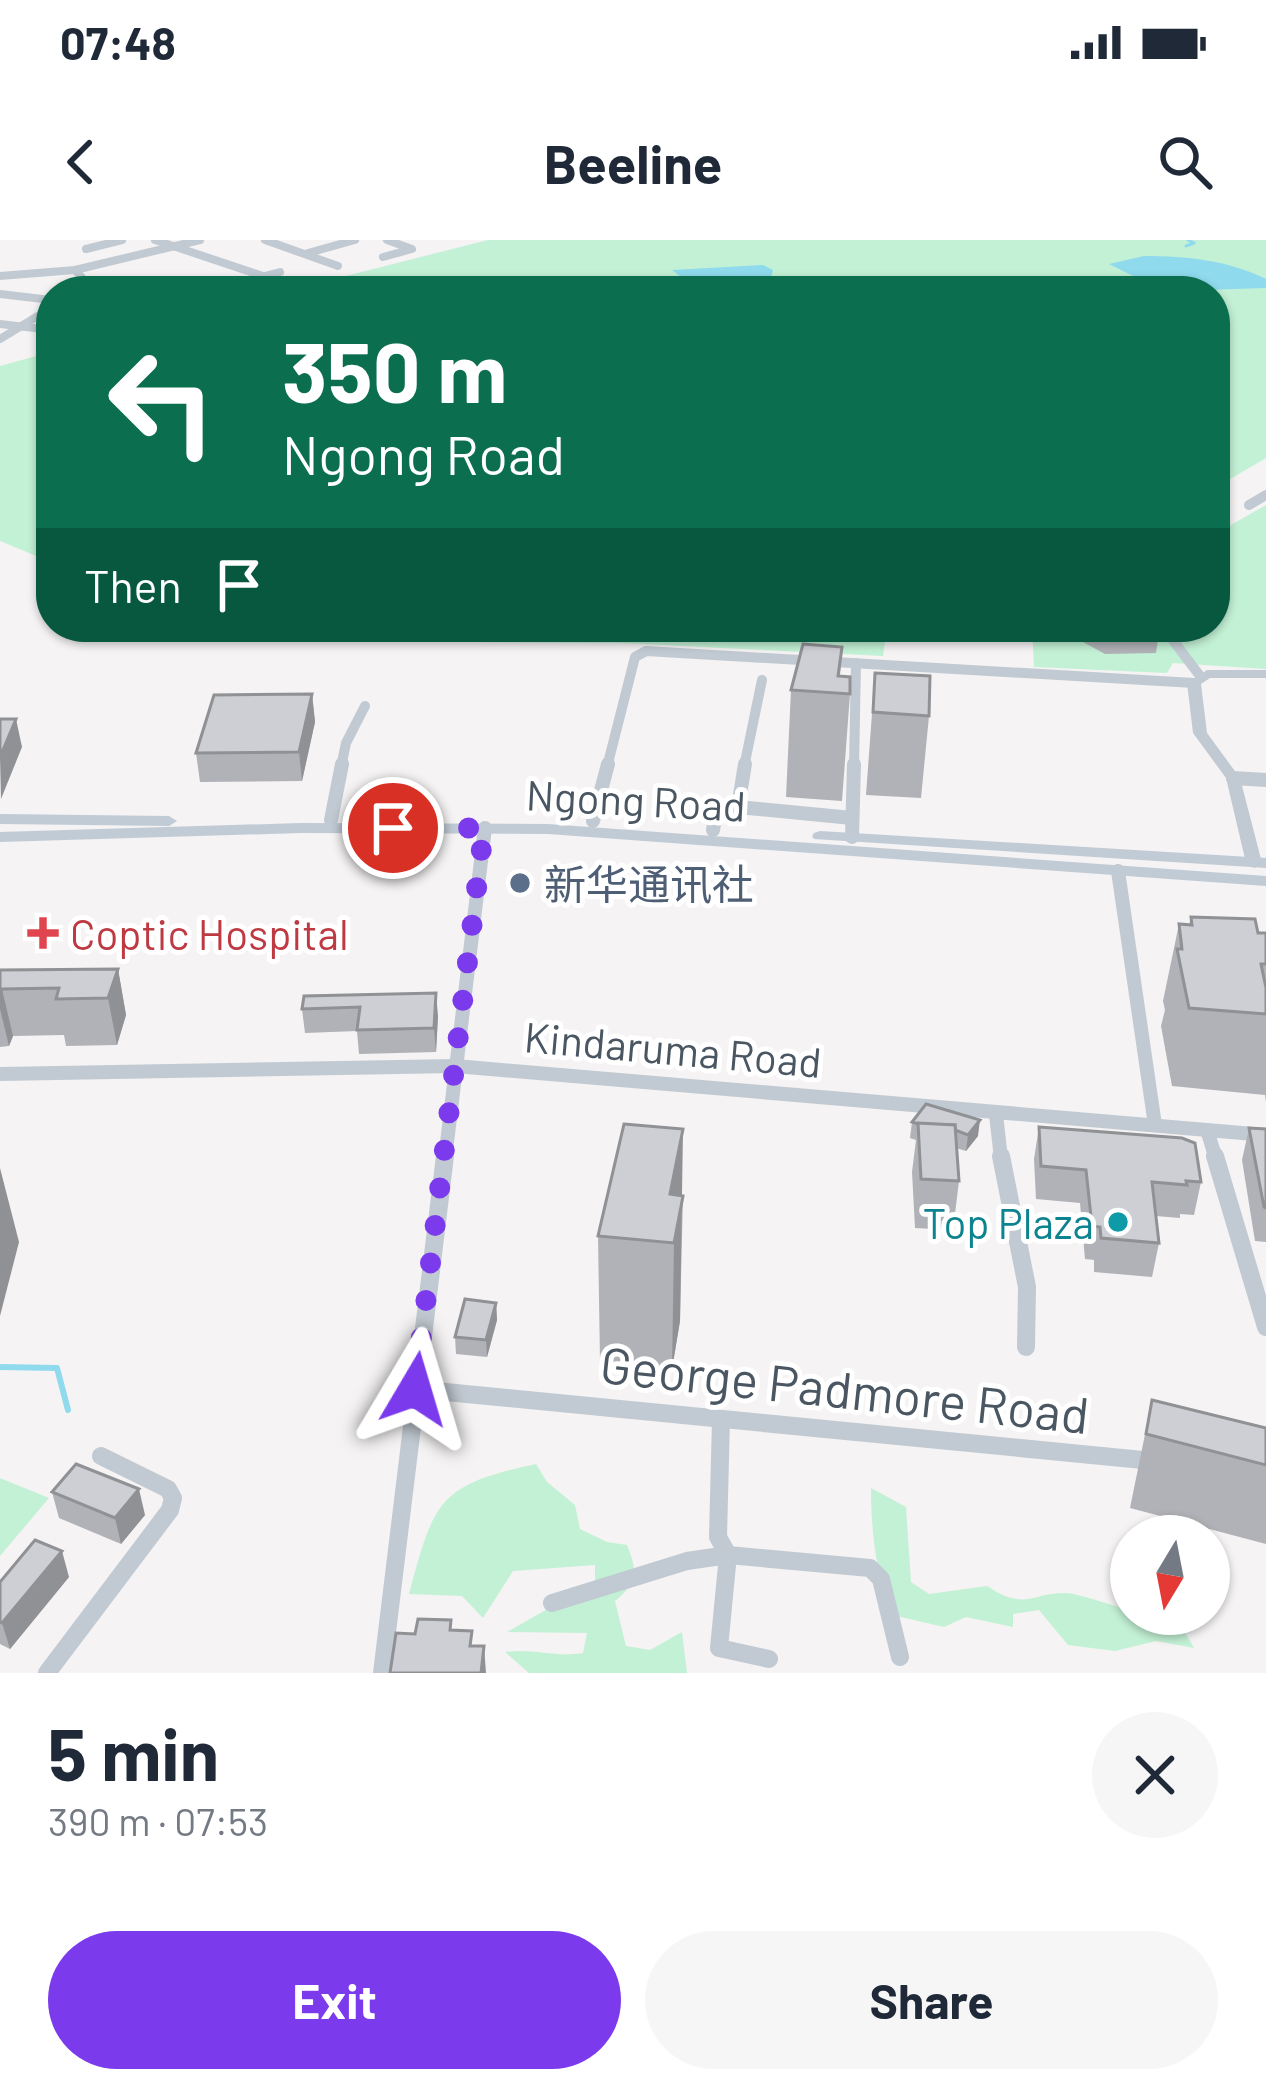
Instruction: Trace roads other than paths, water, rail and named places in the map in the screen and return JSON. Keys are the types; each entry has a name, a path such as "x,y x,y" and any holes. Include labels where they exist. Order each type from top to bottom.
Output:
{"main road":[{"name":"Ngong Road","path":"0,828 331,820 593,821 713,830 852,828 1118,871 1266,881"},
{"name":"Ngong Road","path":"0,828 484,828 1029,857 1260,863"}],"street":[{"path":"86,249 122,240"},
{"path":"155,240 263,276 280,272"},
{"path":"0,276 75,270 200,240"},
{"path":"265,240 338,266"},
{"path":"305,253 356,240"},
{"path":"383,256 412,249 387,240"},
{"path":"75,270 80,276"},
{"path":"0,294 36,301"},
{"path":"0,339 36,315"},
{"path":"0,324 36,328"},
{"path":"1249,505 1266,496"},
{"path":"1173,642 1197,680 1200,734 1233,778 1260,863"},
{"path":"593,821 637,655 654,650 1197,680 1266,674"},
{"path":"713,830 717,807 852,828 856,663"},
{"path":"738,807 762,680"},
{"path":"331,820 346,742 365,706"},
{"path":"1233,778 1266,780"},
{"path":"382,1673 484,828"},
{"path":"1118,871 1145,1087 1155,1125"},
{"name":"Kindaruma Road","path":"0,1074 454,1066 1266,1135"},
{"path":"996,1114 1003,1178 1027,1287 1026,1347"},
{"path":"1207,1130 1266,1327"},
{"name":"George Padmore Road","path":"415,1389 1165,1462"},
{"path":"721,1419 718,1537 728,1555 719,1648 769,1659"},
{"path":"47,1673 170,1510 173,1498 168,1489 101,1456"},
{"path":"552,1603 687,1561 728,1555 870,1568 881,1579 900,1657"}],"water":[{"path":"1144,256 1191,258 1266,279 1266,288 1230,289 1230,276 1133,276 1109,264"},
{"path":"763,265 773,270 771,276 681,276 672,270"}],"waterway":[{"path":"1186,246 1194,243 1188,240"},
{"path":"0,1367 57,1368 68,1410"}],"place":[{"name":"新华通讯社","path":"520,883"},
{"name":"Coptic Hospital","path":"43,933"},
{"name":"Top Plaza","path":"1118,1222"}]}
